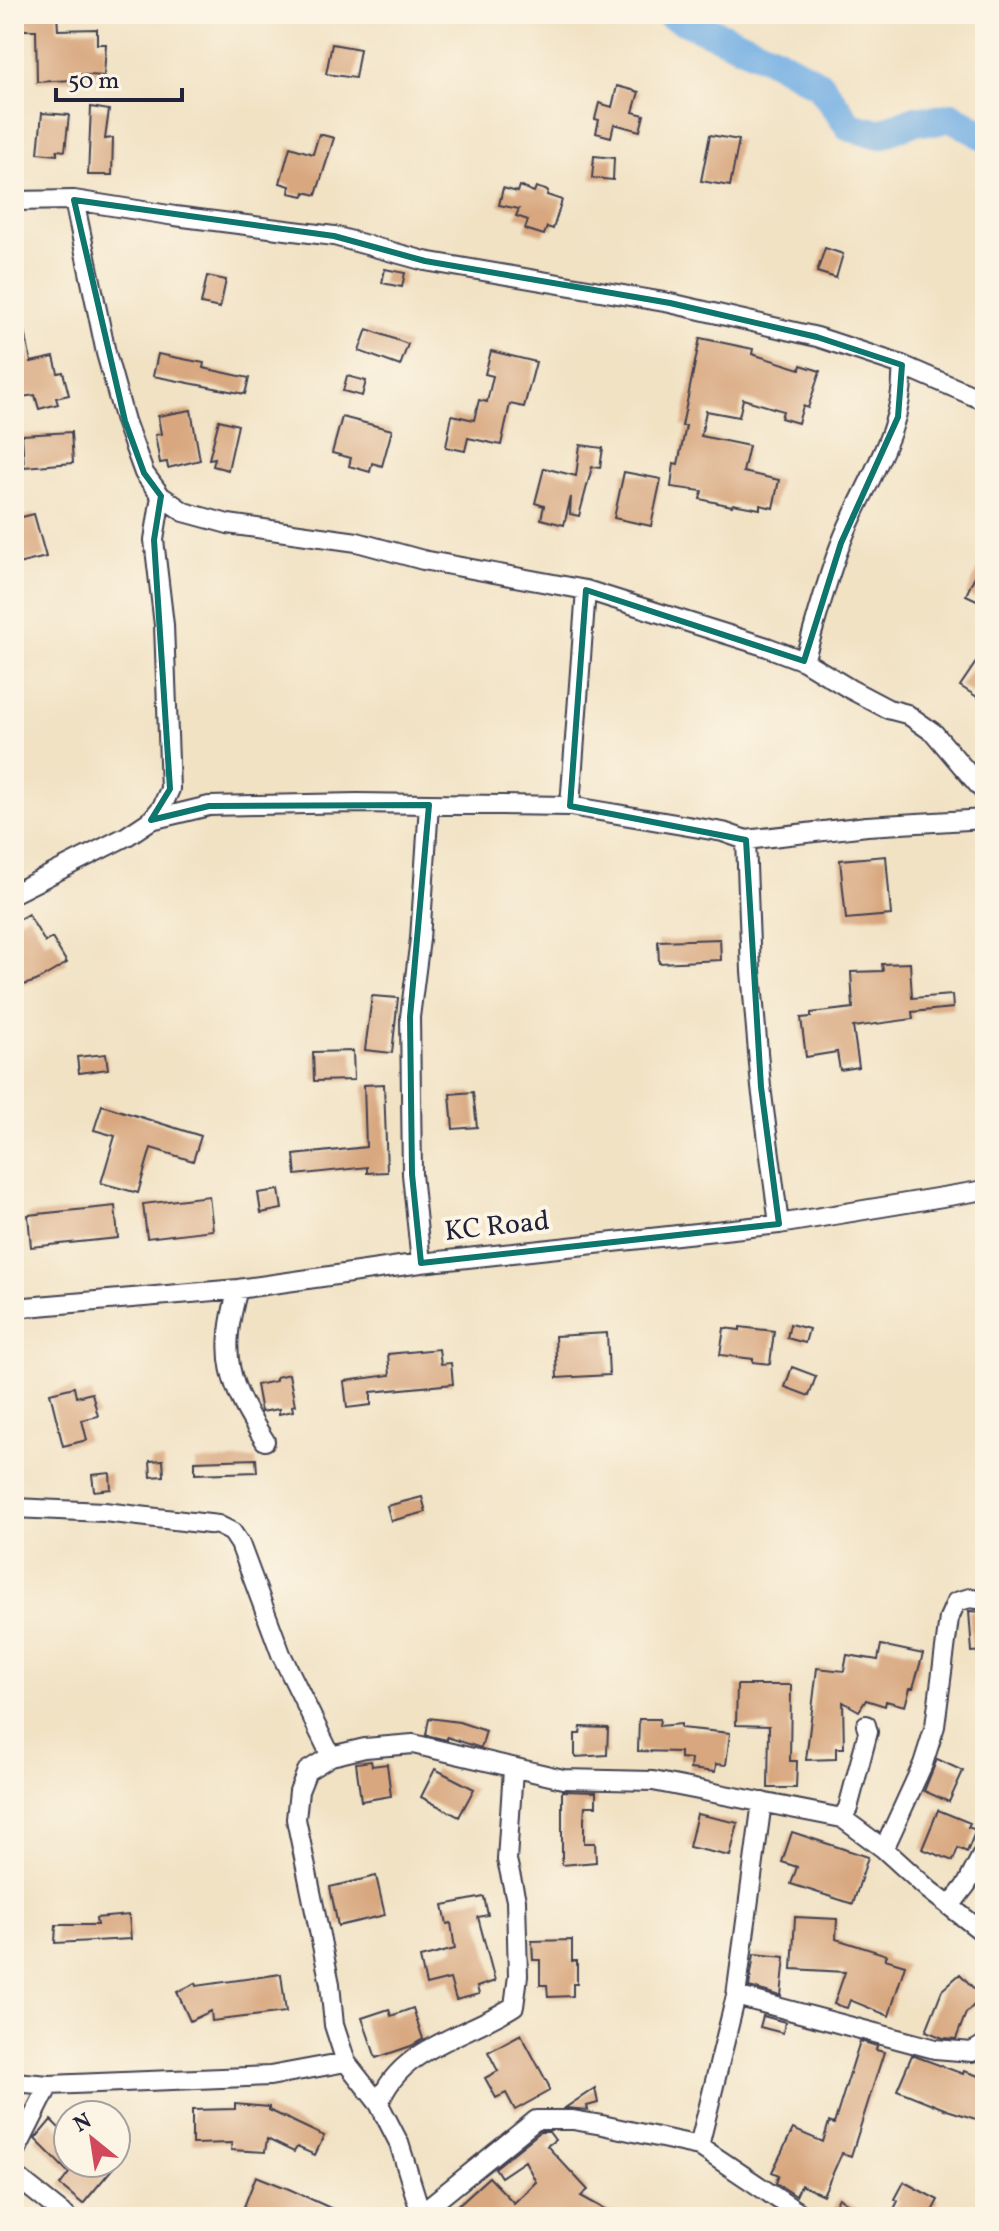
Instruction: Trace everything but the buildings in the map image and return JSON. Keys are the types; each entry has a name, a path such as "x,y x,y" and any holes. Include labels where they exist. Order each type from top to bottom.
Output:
{"street":[{"path":"14,201 74,200 334,236 425,261 670,303 817,337 902,365 985,401"},
{"path":"74,200 106,353 125,421 144,473 161,496 184,512 228,524 357,542 423,560 586,590 714,628 804,661 888,709 907,714 934,733 985,793"},
{"path":"804,661 841,543 898,417 903,387 902,365"},
{"path":"14,893 127,836 151,820 162,807 170,789 164,625 154,540 161,496"},
{"path":"570,806 586,590"},
{"path":"151,820 209,806 357,803 570,806 655,823 723,832 746,840 867,826 985,819"},
{"path":"421,1263 412,1174 410,1017 420,939 429,805"},
{"path":"746,840 751,971 779,1224"},
{"name":"KC Road","path":"14,1308 238,1289 421,1263 779,1224 985,1190"},
{"path":"238,1289 226,1342 240,1401 265,1441"},
{"path":"14,1508 133,1515 218,1525 232,1532 240,1544 281,1654 331,1756"},
{"path":"884,1849 923,1764 935,1726 949,1618 956,1602 970,1598 985,1600"},
{"path":"842,1818 848,1808 868,1732 866,1725"},
{"path":"805,2217 699,2146 573,2120 536,2120 422,2215 399,2143 379,2104 346,2062 334,2025 330,1984 296,1819 299,1791 307,1771 331,1756 365,1748 413,1744 563,1779 653,1781 842,1818 985,1934"},
{"path":"379,2104 385,2087 403,2066 429,2048 493,2020 514,2006 518,1976 516,1900 507,1860 513,1769"},
{"path":"699,2146 736,1996 762,1802"},
{"path":"950,1906 967,1884 985,1849"},
{"path":"736,1996 935,2049 972,2052 985,2044"},
{"path":"14,2082 49,2085 270,2076 346,2062"},
{"path":"14,2155 49,2085"},
{"path":"14,2175 67,2217"}],"highlighted area":[{"path":"74,200 334,236 425,261 670,303 817,337 902,365 898,417 841,543 804,661 586,590 570,806 746,840 761,1087 779,1224 421,1263 412,1174 410,1017 429,805 209,806 151,820 170,789 154,540 161,496 144,473 125,421"}],"waterway":[{"path":"670,14 773,59 820,85 850,127 880,134 916,120 933,121 952,117 985,136"}]}
